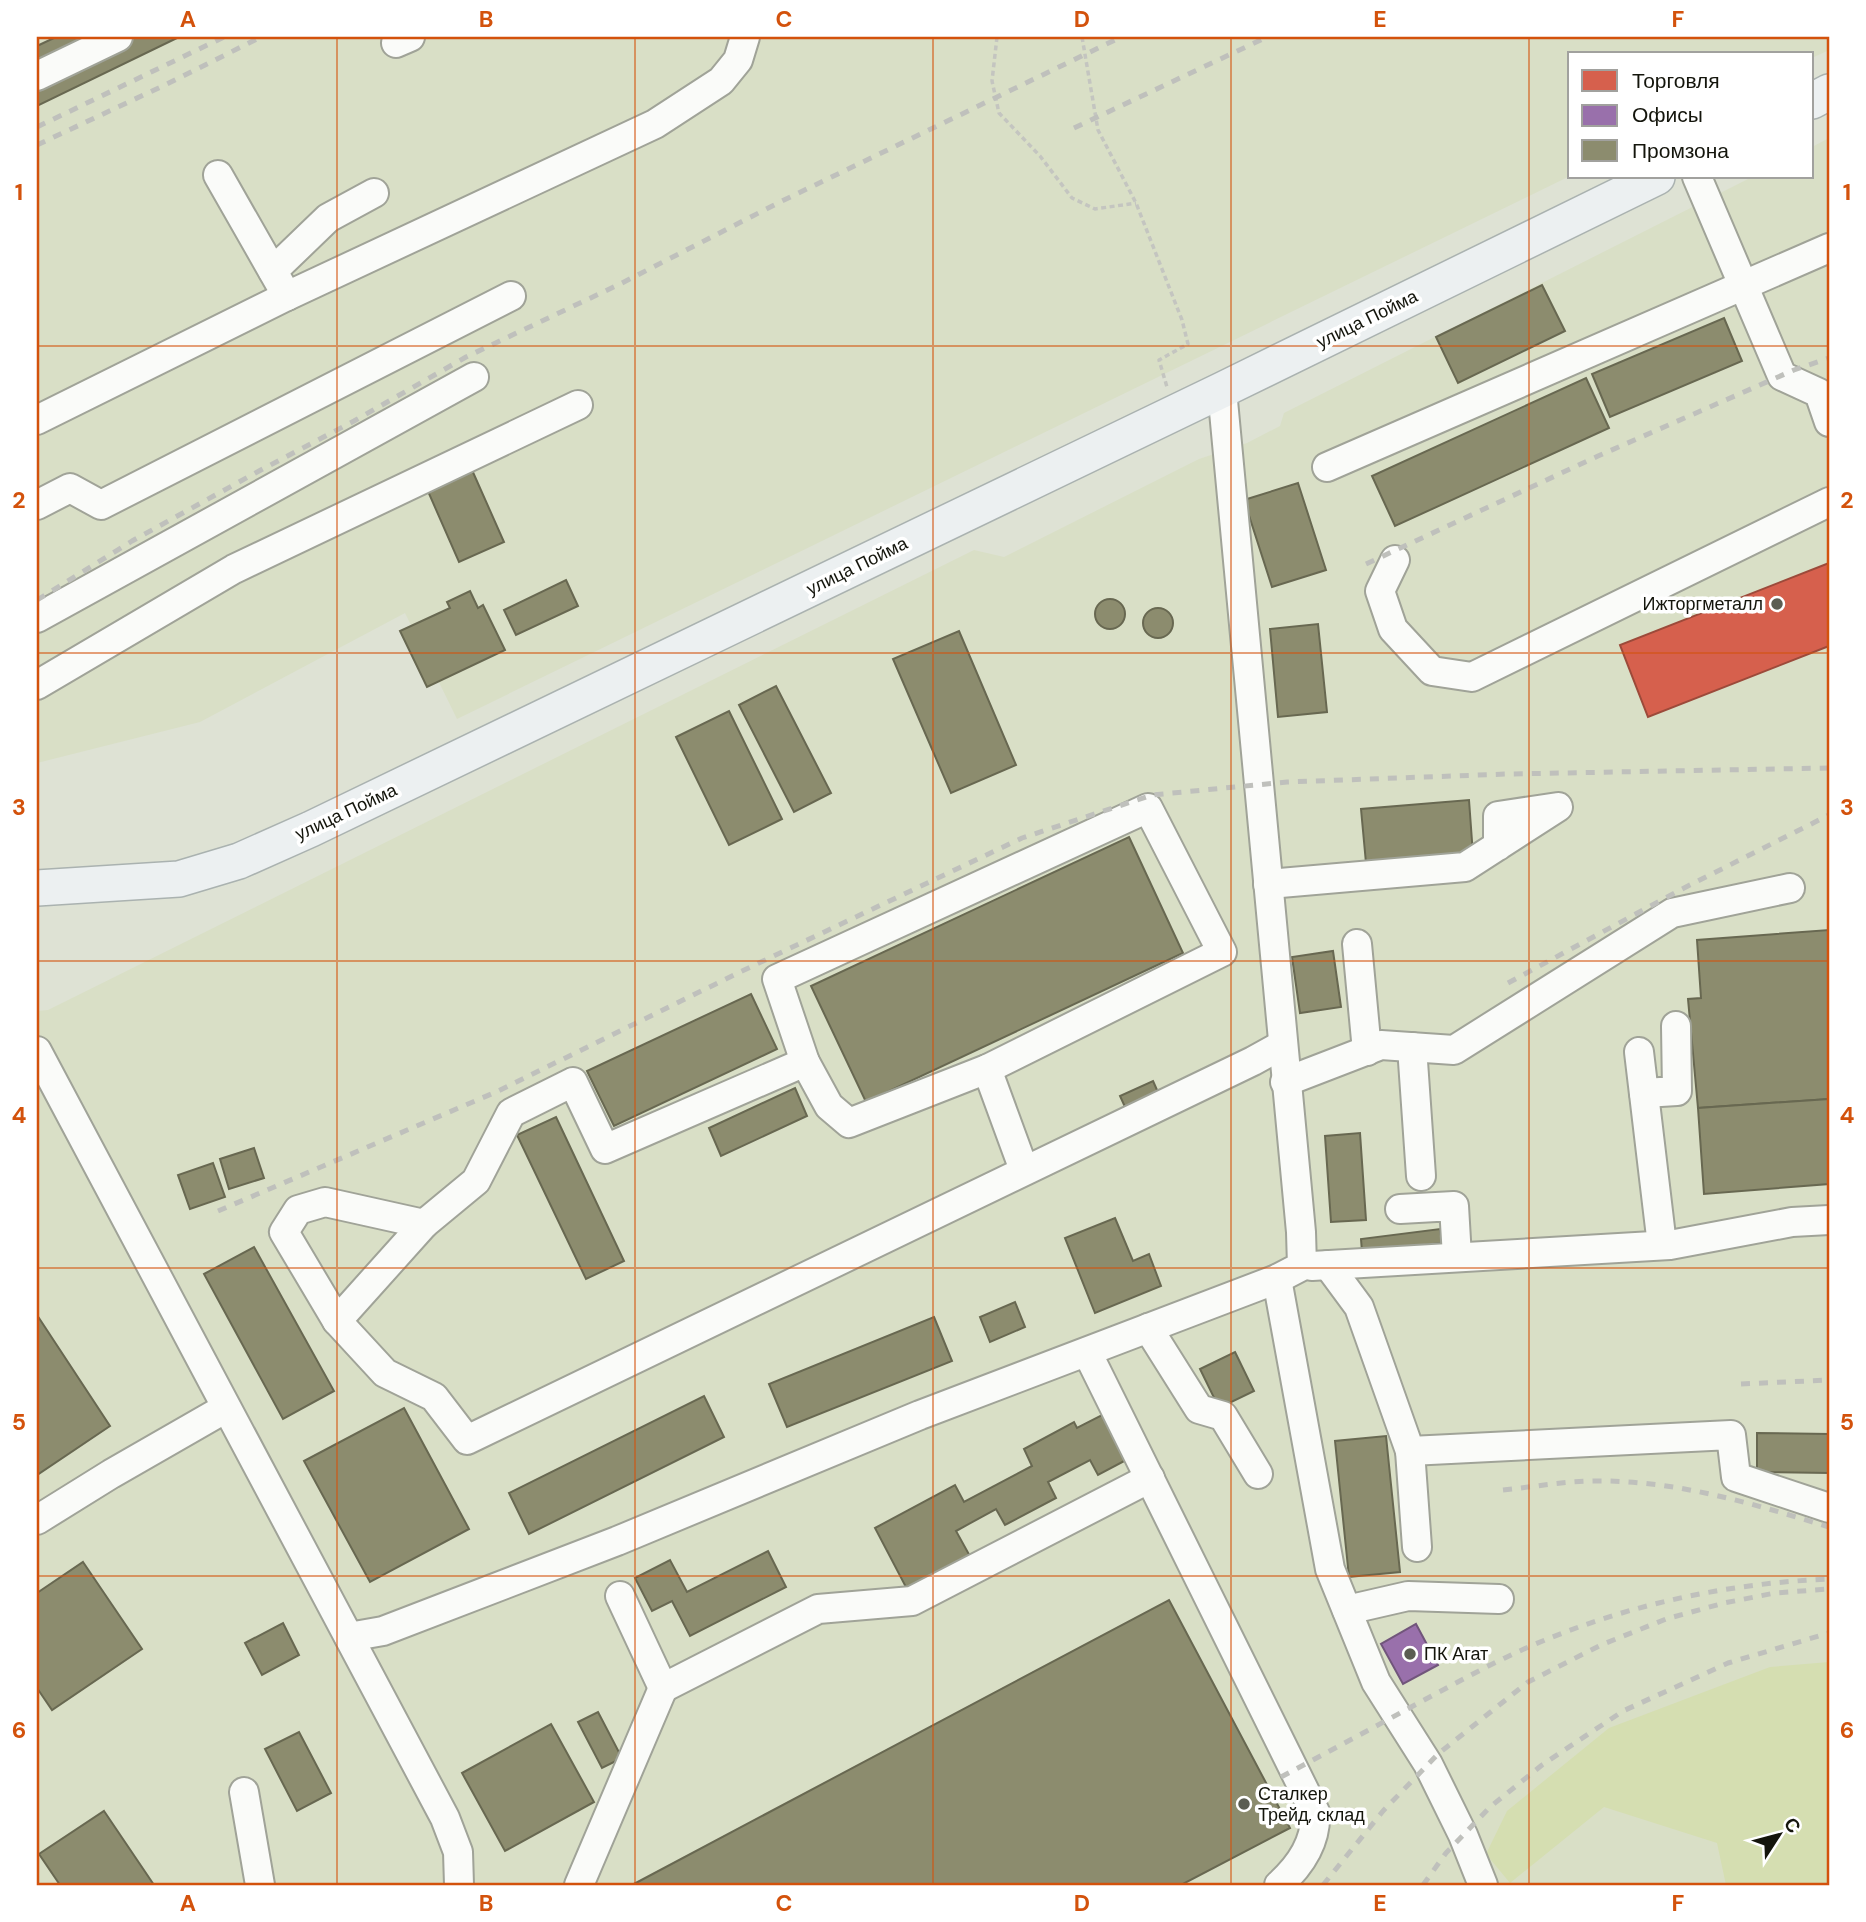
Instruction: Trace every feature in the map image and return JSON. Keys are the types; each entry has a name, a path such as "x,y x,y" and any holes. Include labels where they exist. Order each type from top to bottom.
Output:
{"main road":[{"name":"улица Пойма","path":"37,888 179,879 239,861 324,823 1175,413 1655,178"}],"street":[{"path":"37,76 118,37"},
{"path":"37,420 287,296 655,124 721,81 737,60 745,37"},
{"path":"218,175 287,296"},
{"path":"1697,178 1782,376 1819,393 1829,422"},
{"path":"273,271 328,218 374,193"},
{"path":"1326,467 1829,248"},
{"path":"37,505 70,488 101,505 511,296"},
{"path":"37,618 474,377"},
{"path":"1222,390 1301,1233 1315,1265 1359,1307 1410,1451 1417,1547"},
{"path":"37,685 234,569 578,405"},
{"path":"1395,560 1380,591 1393,629 1432,671 1472,677 1829,502"},
{"path":"1148,808 1222,952 987,1069 849,1123 829,1106 805,1062 777,979 1148,808"},
{"path":"1268,884 1465,867 1498,846"},
{"path":"1286,1082 1381,1045 1454,1050 1672,913 1790,888"},
{"path":"1357,944 1367,1051"},
{"path":"1644,1093 1677,1091 1676,1026"},
{"path":"424,1224 325,1202 298,1210 284,1232 337,1321 384,1373 434,1397 467,1440 1282,1045"},
{"path":"1412,1047 1421,1176"},
{"path":"37,1051 445,1818 458,1852 459,1885"},
{"path":"1639,1052 1662,1245"},
{"path":"337,1321 424,1224 476,1181 511,1113 573,1083 605,1149 805,1062"},
{"path":"987,1069 1024,1170"},
{"path":"1399,1209 1454,1206 1457,1257"},
{"path":"349,1637 383,1631 578,1556 920,1415 1315,1265 1662,1245 1792,1222 1829,1220"},
{"path":"1278,1279 1330,1569 1376,1682 1428,1764 1463,1835 1480,1883"},
{"path":"1148,1328 1199,1409 1223,1416 1258,1474"},
{"path":"1087,1352 1315,1812 1316,1826 1311,1844 1291,1874 1279,1885"},
{"path":"37,1520 226,1408"},
{"path":"1410,1451 1731,1436 1736,1477 1829,1507"},
{"path":"579,1885 663,1688 818,1609 912,1601 1150,1478"},
{"path":"620,1596 663,1688"},
{"path":"1347,1610 1408,1596 1499,1598"},
{"path":"244,1792 260,1885"}],"path":[{"path":"997,37 992,81 999,113 1041,156 1072,198 1095,209 1136,203"},
{"path":"1082,37 1098,130 1136,203 1188,344 1159,360 1175,413"}],"shaded area":[{"path":"46,37 1829,37 1829,50 1814,57 1814,52 1568,52 1568,177 457,719 405,613 200,722 37,763 37,41"},
{"path":"1829,138 1829,1885 37,1885 37,1011 48,1010 974,550 1004,557 1199,459 1247,443 1280,426 1284,413 1750,178 1814,178 1814,146"}],"green space":[{"path":"1829,1662 1829,1885 1726,1885 1717,1843 1604,1807 1510,1883 1486,1854 1507,1811 1609,1728 1770,1667"}],"building: Торговля":[{"name":"Ижторгметалл","path":"1829,563 1829,646 1648,717 1620,645"}],"building: Офисы":[{"path":"1416,1624 1438,1665 1403,1684 1381,1644"}],"building: Промзона":[{"path":"56,37 95,37 37,65 37,46"},
{"path":"134,37 179,37 37,106 37,84"},
{"path":"1542,285 1565,331 1458,383 1436,337"},
{"path":"1724,318 1742,361 1610,417 1592,374"},
{"path":"1586,378 1609,428 1395,526 1372,476"},
{"path":"472,470 504,542 459,562 427,489"},
{"path":"1298,483 1326,570 1272,587 1244,500"},
{"path":"566,580 578,606 516,635 504,610"},
{"path":"470,591 478,608 483,605 505,650 427,687 400,631 450,608 447,602"},
{"path":"1110,599 1116,600 1124,608 1124,620 1116,628 1110,629 1104,628 1096,620 1095,614 1096,608 1104,600"},
{"path":"1158,608 1169,612 1173,623 1169,634 1158,638 1147,634 1143,623 1147,612"},
{"path":"1318,624 1327,712 1278,717 1270,629"},
{"path":"959,631 1016,765 951,793 893,659"},
{"path":"776,686 831,793 794,812 739,705"},
{"path":"729,711 782,819 729,845 676,737"},
{"path":"1469,800 1473,855 1366,863 1361,809"},
{"path":"1129,837 1183,953 866,1102 811,986"},
{"path":"1829,930 1829,1099 1698,1108 1688,999 1701,998 1697,940"},
{"path":"1333,951 1341,1007 1300,1013 1292,957"},
{"path":"751,994 777,1049 614,1126 587,1071"},
{"path":"1153,1081 1169,1117 1136,1131 1120,1096"},
{"path":"795,1088 807,1116 721,1156 709,1128"},
{"path":"1829,1099 1829,1184 1704,1194 1698,1108"},
{"path":"556,1117 624,1261 586,1279 517,1135"},
{"path":"1360,1133 1366,1220 1331,1222 1325,1136"},
{"path":"254,1148 264,1178 229,1189 220,1159"},
{"path":"213,1163 225,1197 190,1209 178,1175"},
{"path":"1115,1218 1133,1261 1149,1254 1161,1286 1095,1313 1065,1238"},
{"path":"1440,1229 1442,1243 1362,1252 1361,1239"},
{"path":"254,1247 334,1391 283,1419 204,1274"},
{"path":"1015,1302 1025,1327 990,1342 980,1317"},
{"path":"37,1315 110,1426 37,1475"},
{"path":"934,1317 952,1361 787,1427 769,1384"},
{"path":"1235,1352 1254,1391 1219,1408 1200,1369"},
{"path":"704,1396 724,1437 529,1534 509,1493"},
{"path":"404,1408 469,1529 370,1582 304,1461"},
{"path":"1104,1414 1128,1459 1098,1475 1090,1460 1048,1482 1056,1498 1005,1525 996,1509 956,1531 971,1558 908,1591 875,1528 955,1485 964,1502 1032,1466 1024,1449 1074,1422 1077,1428"},
{"path":"1757,1433 1829,1434 1829,1473 1757,1472"},
{"path":"1386,1436 1400,1572 1349,1577 1335,1441"},
{"path":"768,1551 786,1587 690,1636 672,1601 652,1611 635,1578 670,1560 687,1592"},
{"path":"83,1562 142,1649 52,1710 37,1688 37,1593"},
{"path":"1169,1600 1290,1828 1181,1885 632,1885"},
{"path":"283,1623 299,1655 262,1675 245,1643"},
{"path":"598,1712 622,1758 602,1768 578,1722"},
{"path":"551,1724 594,1802 505,1851 462,1773"},
{"path":"299,1732 331,1793 297,1811 265,1749"},
{"path":"104,1811 154,1885 60,1885 39,1854"}],"railway":[{"path":"37,127 224,37"},
{"path":"37,145 261,37"},
{"path":"37,600 132,541 466,357 1121,37"},
{"path":"1074,128 1267,37"},
{"path":"1366,564 1598,456 1794,370 1829,358"},
{"path":"218,1211 496,1092 1022,838 1152,795 1287,782 1508,774 1829,768"},
{"path":"1508,983 1682,889 1829,815"},
{"path":"1741,1384 1829,1380"},
{"path":"1503,1490 1589,1481 1651,1484 1741,1501 1829,1527"},
{"path":"1281,1777 1487,1667 1584,1625 1687,1596 1758,1585 1829,1579"},
{"path":"1323,1885 1383,1811 1438,1754 1528,1682 1601,1645 1666,1619 1724,1603 1775,1593 1829,1589"},
{"path":"1423,1885 1446,1853 1490,1807 1542,1765 1623,1711 1728,1663 1829,1633"}],"place":[{"name":"Ижторгметалл","path":"1777,604"},
{"name":"ПК Агат","path":"1410,1654"},
{"name":"Сталкер Трейд, склад","path":"1244,1804"}]}
